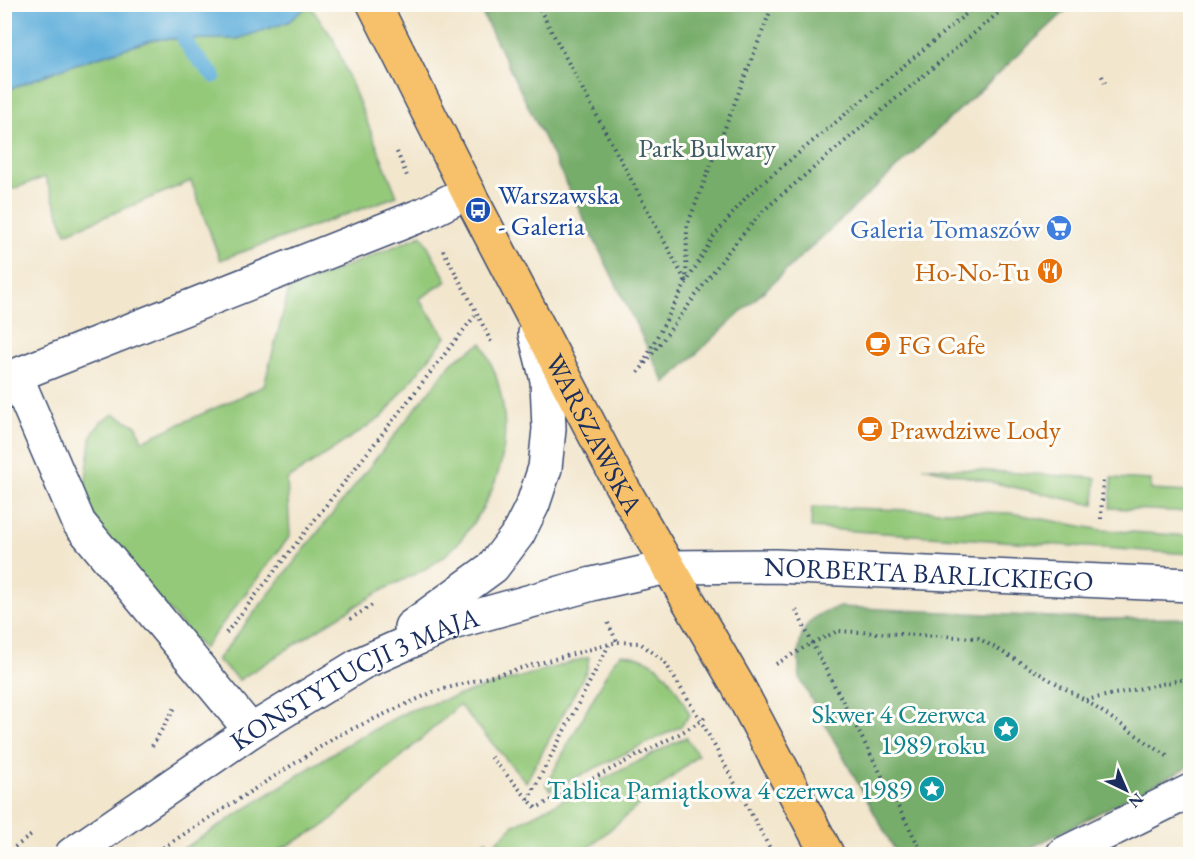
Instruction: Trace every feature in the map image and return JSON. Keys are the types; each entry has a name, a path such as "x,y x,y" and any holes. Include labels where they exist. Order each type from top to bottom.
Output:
{"main road":[{"name":"WARSZAWSKA","path":"374,4 468,192 621,485 738,686 827,855"}],"street":[{"path":"251,731 79,523 10,378 424,214 468,192"},
{"path":"362,663 493,567 518,534 533,504 545,468 549,429 547,380 530,311"},
{"name":"NORBERTA BARLICKIEGO","path":"668,567 775,566 1191,585"},
{"name":"KONSTYTUCJI 3 MAJA","path":"72,855 251,731 362,663 452,623 592,584 668,567"},
{"path":"1063,855 1191,791"}],"path":[{"path":"537,4 686,283"},
{"path":"686,283 687,226 773,4"},
{"path":"978,4 748,195 714,236 686,283 638,374 731,248 764,210 1009,4"},
{"path":"1102,76 1105,82"},
{"path":"148,752 199,668 477,313"},
{"path":"1101,519 1103,478"},
{"path":"775,566 812,643 923,855"},
{"path":"491,757 536,808 701,721 738,686 812,643 838,631 978,638 1085,700 1168,756"},
{"path":"153,855 349,730 432,693 617,642 640,644 664,662 701,721 773,855"},
{"path":"528,800 609,645"},
{"path":"1085,700 1191,678"}],"green space":[{"path":"309,5 333,38 397,196 220,260 191,181 66,233 45,177 5,192 5,91 63,68 155,39 237,39 288,22"},
{"name":"Park Bulwary","path":"478,5 1072,5 665,383"},
{"path":"422,235 447,281 419,299 446,337 383,416 287,480 290,536 203,649 101,533 84,493 92,434 102,421 114,414 137,426 142,441 264,386 289,290"},
{"path":"482,343 495,373 504,410 504,446 501,464 488,499 461,540 432,565 374,595 239,680 217,660 453,361"},
{"path":"923,467 1096,478 1094,505"},
{"path":"1112,478 1151,480 1151,490 1190,492 1190,512 1110,508"},
{"path":"812,507 1011,513 1102,530 1190,536 1190,554 811,528"},
{"name":"Skwer 4 Czerwca 1989 roku","path":"840,607 1095,619 1190,618 1190,766 1019,854 897,854 800,679 800,642 807,625 822,613"},
{"path":"621,654 647,660 664,673 672,682 690,715 680,727 550,790 546,785 613,662"},
{"path":"589,657 587,670 526,782 459,705 324,826 272,854 175,854 344,746 408,711"},
{"path":"686,737 698,755 581,854 469,854 486,840 492,846 514,825"}],"water":[{"path":"22,4 309,5 288,22 237,39 155,39 63,68 5,91 5,5 19,5 18,7"}],"waterway":[{"path":"184,39 192,52 214,76"}],"place":[{"name":"Warszawska - Galeria","path":"478,210"},
{"name":"Galeria Tomaszów","path":"1059,228"},
{"name":"Ho-No-Tu","path":"1050,271"},
{"name":"FG Cafe","path":"878,344"},
{"name":"Prawdziwe Lody","path":"870,429"},
{"name":"Skwer 4 Czerwca 1989 roku","path":"1006,729"},
{"name":"Tablica Pamiątkowa 4 czerwca 1989","path":"932,789"}]}
